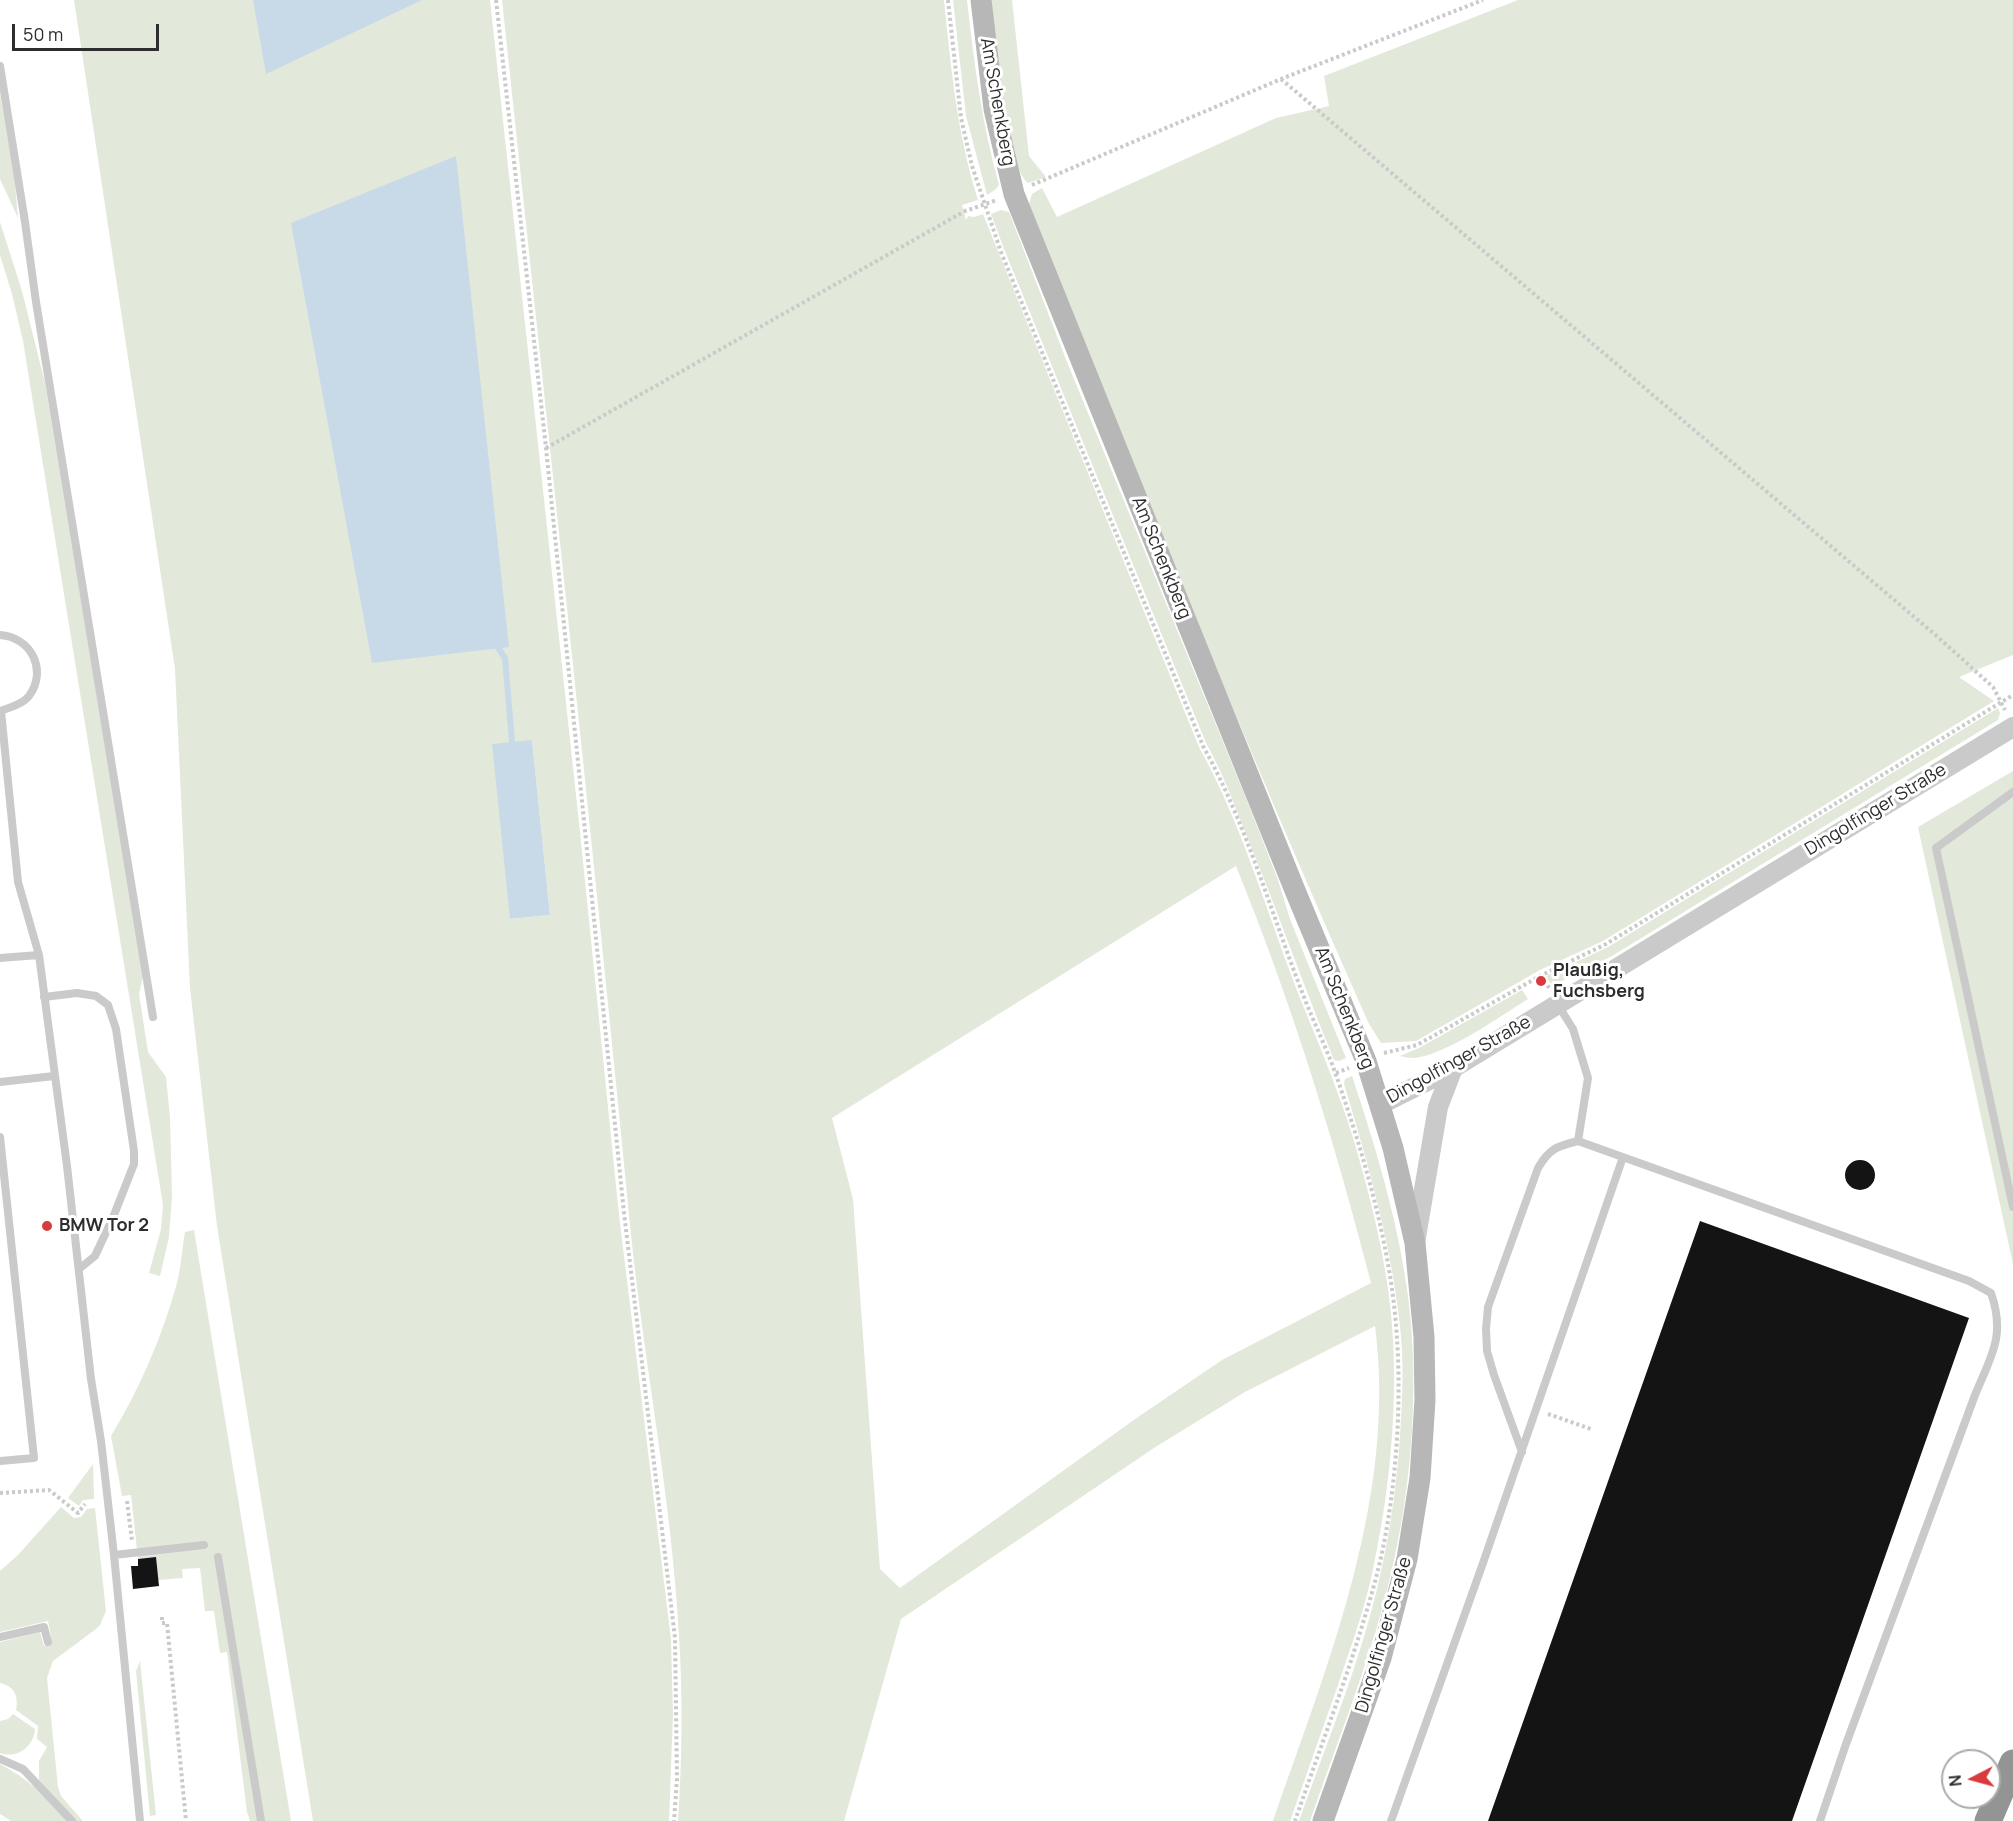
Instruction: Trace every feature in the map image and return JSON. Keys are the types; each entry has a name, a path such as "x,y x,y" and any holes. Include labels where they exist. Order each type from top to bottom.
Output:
{"highway":[{"path":"1988,1821 2013,1763"}],"main road":[{"name":"Am Schenkberg","path":"981,0 994,109 1014,194 1366,1061 1381,1104"},
{"name":"Dingolfinger Straße","path":"1323,1821 1381,1658 1407,1559 1420,1478 1425,1400 1424,1337 1415,1243 1404,1188 1381,1104"}],"street":[{"name":"Dingolfinger Straße","path":"1381,1104 1453,1068 2011,722"},
{"path":"1415,1243 1438,1107 1453,1068"}],"lane":[{"path":"0,66 36,302 153,1017"},
{"path":"0,635 21,641 37,664 37,679 28,697 19,704 0,711 18,882 39,955 79,1269 114,1555 140,1821"},
{"path":"2013,792 1936,848 2013,1207"},
{"path":"0,958 39,955"},
{"path":"44,997 77,993 96,996 108,1005 116,1029 134,1151 134,1164 95,1256 79,1269"},
{"path":"1557,1003 1573,1029 1588,1078 1578,1141"},
{"path":"0,1082 54,1076"},
{"path":"0,1137 34,1458 0,1461"},
{"path":"1522,1452 1487,1351 1488,1307 1538,1168 1546,1154 1561,1145 1578,1141 1969,1281 1991,1293 1998,1313 1994,1351 1963,1429 1820,1821"},
{"path":"1391,1821 1522,1452 1623,1157"},
{"path":"114,1555 204,1545"},
{"path":"218,1557 261,1821"},
{"path":"0,1637 44,1627 48,1642"},
{"path":"0,1759 23,1769 72,1821"}],"path":[{"path":"496,0 546,448 624,1213 675,1638 677,1779 674,1821"},
{"path":"948,0 963,128 972,166 1001,252 1203,746 1216,770 1255,864 1303,996 1336,1073 1364,1160 1388,1268 1397,1338 1398,1404 1394,1467 1377,1572 1356,1648 1295,1821"},
{"path":"1281,79 1939,638 1993,687 2011,722"},
{"path":"1336,1073 1389,1051 1417,1045 1542,975 1606,944 2013,694"},
{"path":"1536,1410 1591,1429"},
{"path":"0,1493 49,1490 78,1513 85,1504"},
{"path":"127,1501 133,1554"},
{"path":"162,1617 162,1623 167,1623 186,1821"}],"shaded area":[{"path":"74,0 490,0 619,1215 671,1639 673,1715 669,1821 313,1821 217,1226 190,988 175,669","holes":["532,740 550,915 511,919"]},
{"path":"502,0 944,0 960,126 978,200 962,205 966,220 968,216 983,214 1199,747 1242,839 1300,998 1333,1079 1354,1141 1377,1227 1389,1294 1394,1368 1393,1426 1383,1512 1362,1614 1290,1821 1273,1821 1335,1640 1353,1578 1367,1516 1376,1453 1379,1390 1375,1326 1245,1392 1157,1446 901,1619 844,1821 678,1821 681,1706 676,1587 631,1235","holes":["1236,866 1311,1072 1371,1283 1222,1360 1138,1417 900,1588 880,1569 853,1199 832,1118"]},
{"path":"953,0 967,0 979,93 999,185 987,195 966,116"},
{"path":"990,0 1012,0 1029,156 1046,177 1028,183 1020,172 1007,126"},
{"path":"1518,0 2013,0 2013,655 1959,677 1994,701 1603,941 1540,970 1416,1041 1381,1043 1368,1022 1323,921 1236,717 1029,204 1032,194 1042,188 1057,217 1276,118 1329,106 1324,76"},
{"path":"0,93 15,183 18,218 0,179"},
{"path":"1001,210 1009,212 1067,362 1246,798 1278,880 1290,919 1346,1058 1339,1061 1334,1060 1232,799 1206,743 1004,249 991,214"},
{"path":"0,222 22,291 45,383 143,976 139,994 148,1052 166,1077 170,1117 172,1197 169,1237 160,1276 149,1273 161,1229 163,1205 23,341 0,255"},
{"path":"1998,708 2000,713 1998,720 1612,956 1552,986 1546,976 1608,947"},
{"path":"2013,771 2013,1264 1918,827"},
{"path":"1522,990 1528,999 1456,1043 1426,1056 1414,1058 1400,1056 1419,1048"},
{"path":"1352,1076 1385,1185 1404,1268 1412,1334 1411,1450 1401,1528 1376,1630 1310,1821 1299,1821 1365,1634 1391,1521 1400,1436 1402,1361 1397,1304 1379,1209 1344,1084 1345,1079"},
{"path":"194,1230 291,1821 250,1821 227,1652 220,1653 214,1611 205,1611 200,1568 182,1569 183,1578 158,1580 156,1558 138,1559 131,1495 122,1496 111,1436 141,1381 157,1342 177,1283 185,1232"},
{"path":"93,1464 94,1499 83,1500 79,1506 68,1498"},
{"path":"61,1507 74,1518 81,1517 87,1509 95,1508 106,1611 96,1629 53,1661 47,1678 58,1787 61,1796 83,1821 75,1821 39,1780 39,1761 47,1747 37,1739 38,1726 16,1710 17,1700 12,1689 0,1683 0,1642 40,1632 44,1646 51,1636 48,1621 0,1632 0,1571 18,1555"},
{"path":"140,1661 156,1815 150,1816 136,1671"},
{"path":"13,1714 35,1729 32,1741 18,1753 0,1753 0,1721 8,1719"},
{"path":"0,1764 37,1789 68,1821 11,1821 0,1814"}],"water":[{"path":"253,0 422,0 266,74"},
{"path":"456,156 509,647 372,663 291,223"},
{"path":"532,740 550,915 510,919 492,744"}],"building":[{"path":"1860,1160 1870,1165 1875,1175 1870,1185 1860,1190 1850,1185 1845,1175 1850,1165"},
{"path":"1700,1221 1969,1318 1792,1821 1488,1821"},
{"path":"156,1557 159,1586 133,1589 131,1566 138,1566 138,1559"}],"waterway":[{"path":"494,641 505,658 512,742"}],"place":[{"name":"Plaußig, Fuchsberg","path":"1541,981"},
{"name":"BMW Tor 2","path":"47,1226"}]}
